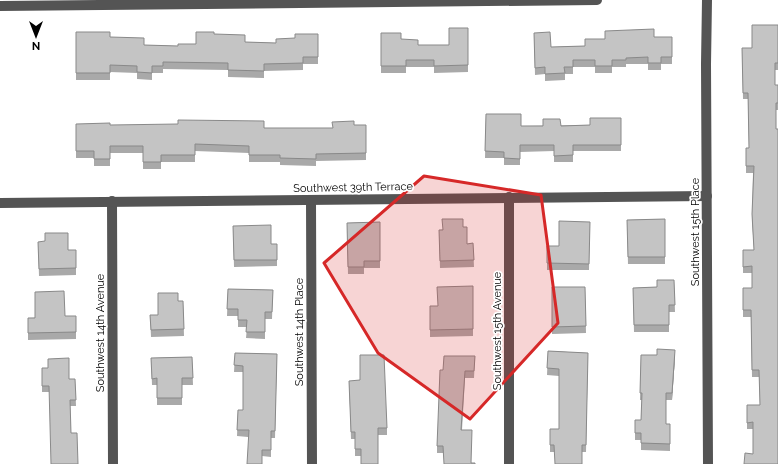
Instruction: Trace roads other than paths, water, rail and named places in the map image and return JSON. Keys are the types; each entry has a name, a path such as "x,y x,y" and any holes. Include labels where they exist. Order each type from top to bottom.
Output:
{"street":[{"path":"0,6 597,0"},
{"name":"Southwest 15th Place","path":"707,0 708,464"},
{"name":"Southwest 39th Terrace","path":"0,203 707,196"},
{"name":"Southwest 15th Avenue","path":"509,198 509,464"},
{"name":"Southwest 14th Place","path":"311,200 312,464"},
{"name":"Southwest 14th Avenue","path":"112,201 113,464"}]}
